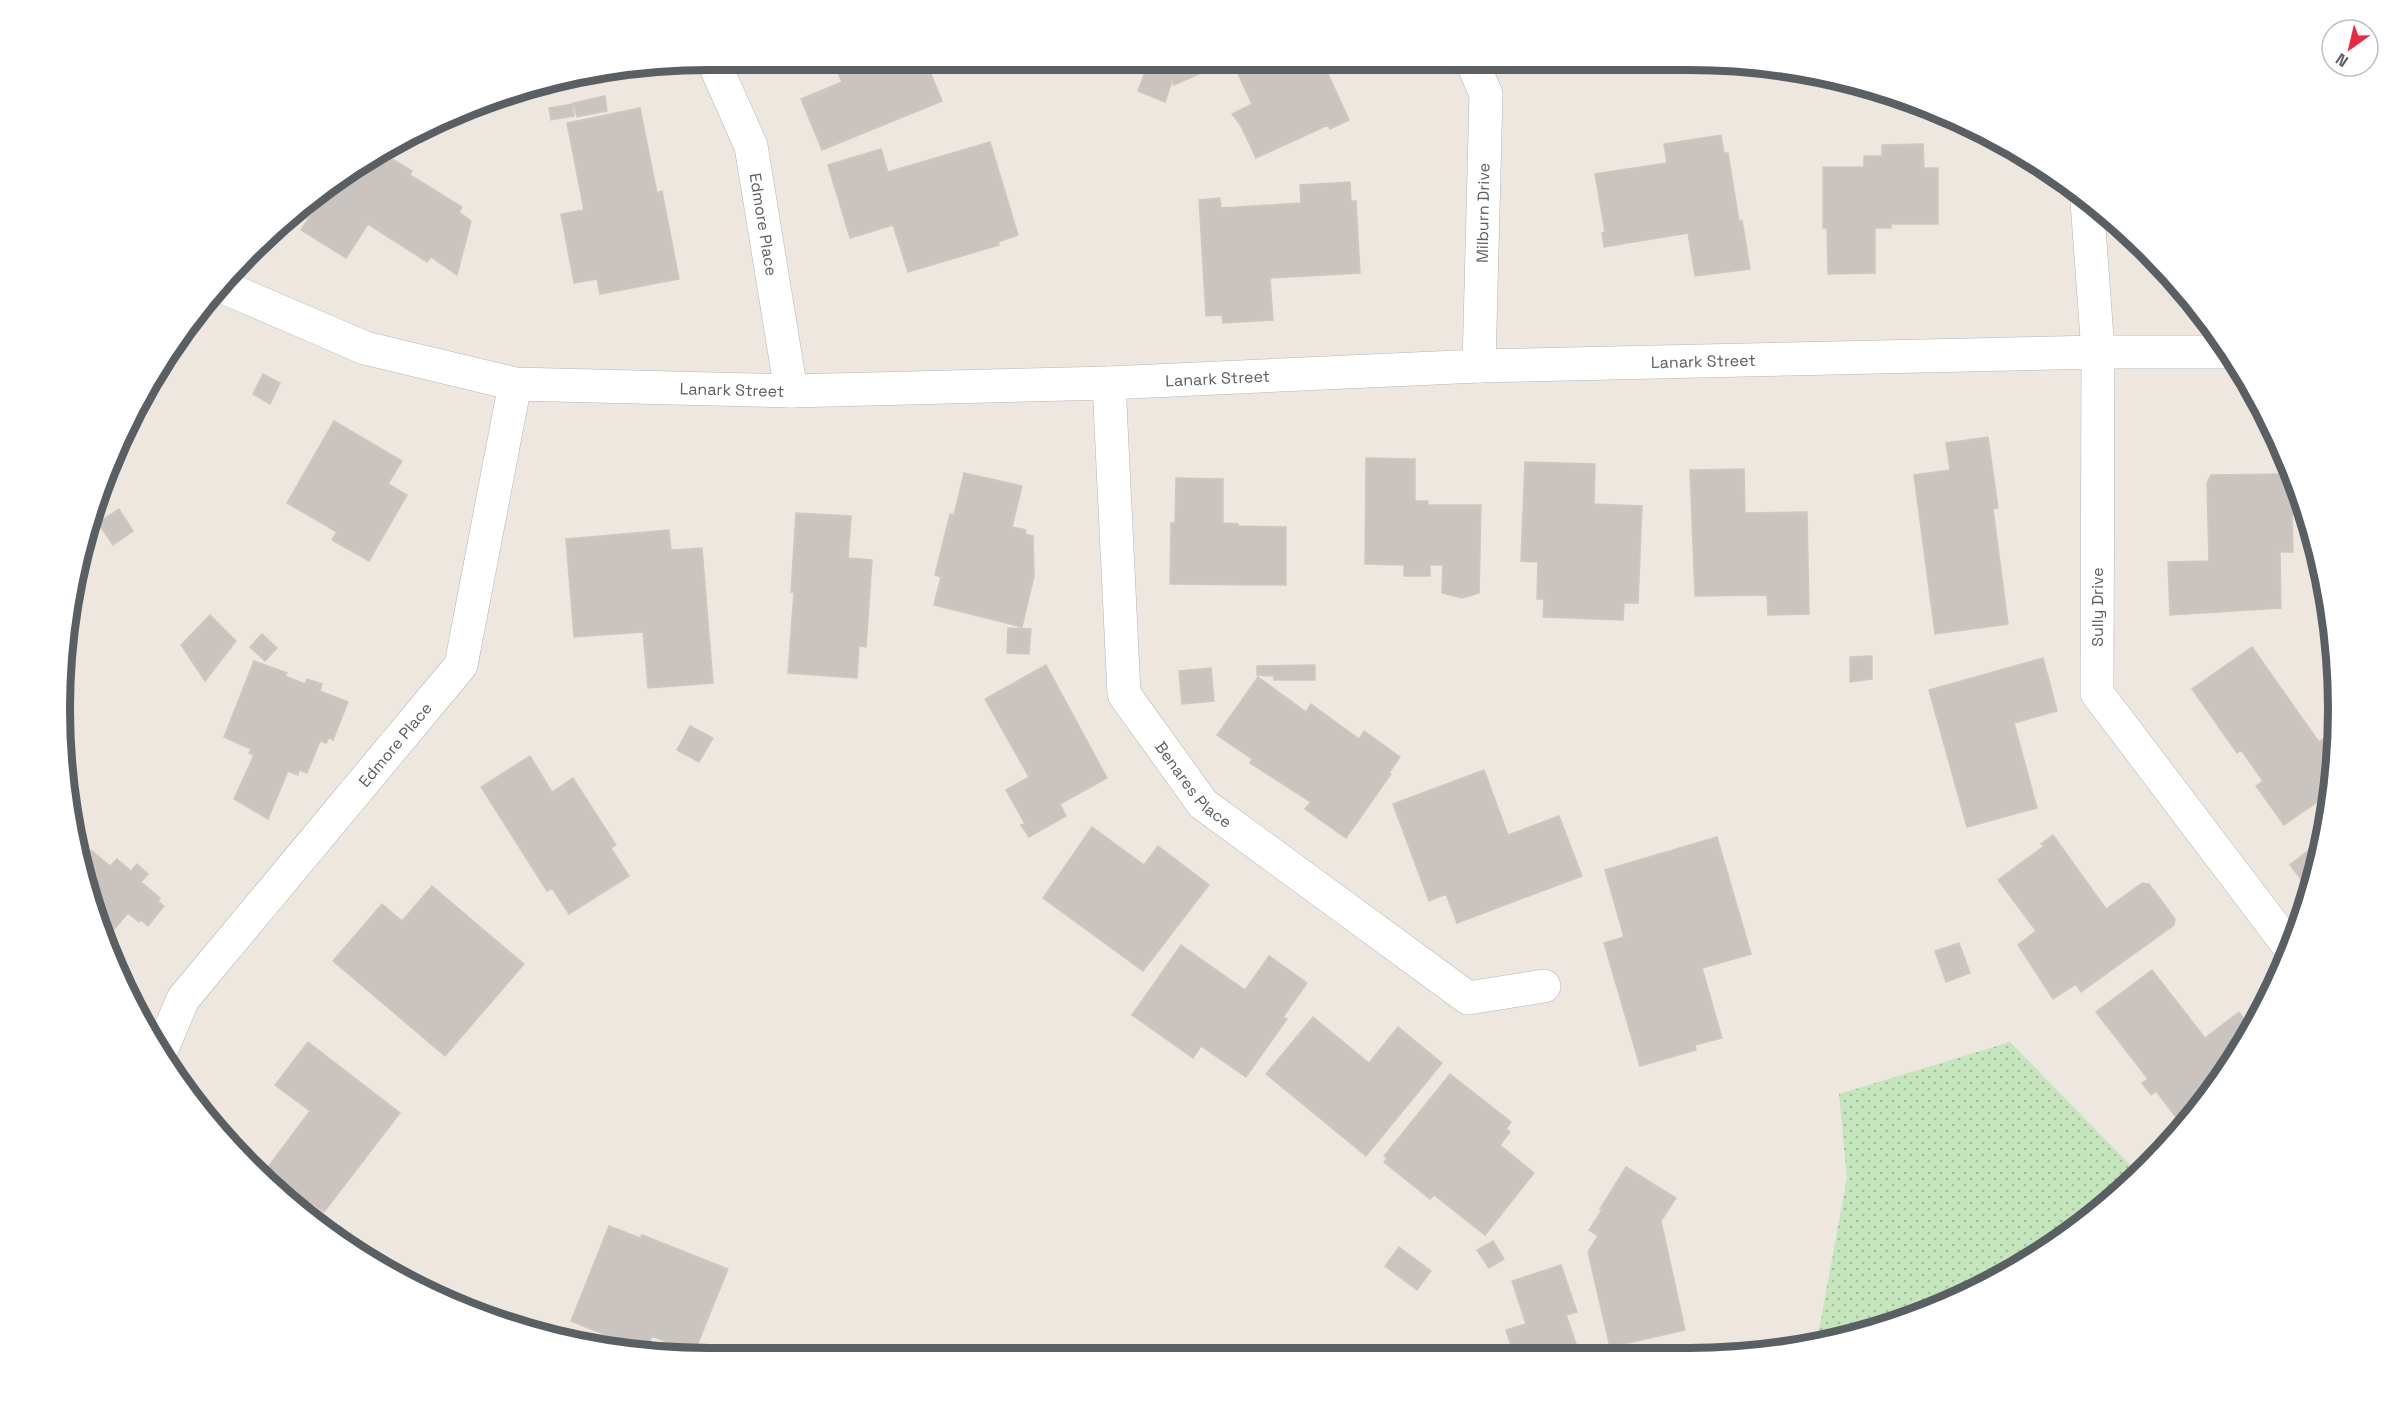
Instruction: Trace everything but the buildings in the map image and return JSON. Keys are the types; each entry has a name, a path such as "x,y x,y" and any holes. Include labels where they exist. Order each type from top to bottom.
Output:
{"street":[{"name":"Edmore Place","path":"717,70 751,146 791,391"},
{"name":"Milburn Drive","path":"1476,70 1486,94 1479,366"},
{"name":"Sully Drive","path":"2088,211 2098,352 2097,693 2284,940"},
{"name":"Lanark Street","path":"228,289 365,348 515,384 791,391 1109,383 1479,366 2098,352 2218,352"},
{"name":"Benares Place","path":"1109,383 1124,694 1203,804 1468,998 1544,986"},
{"name":"Edmore Place","path":"164,1043 183,999 461,665 515,384"}],"green space":[{"path":"2010,1042 2133,1168 2110,1190 2044,1241 1971,1283 1894,1315 1818,1335 1847,1178 1839,1094"}]}
